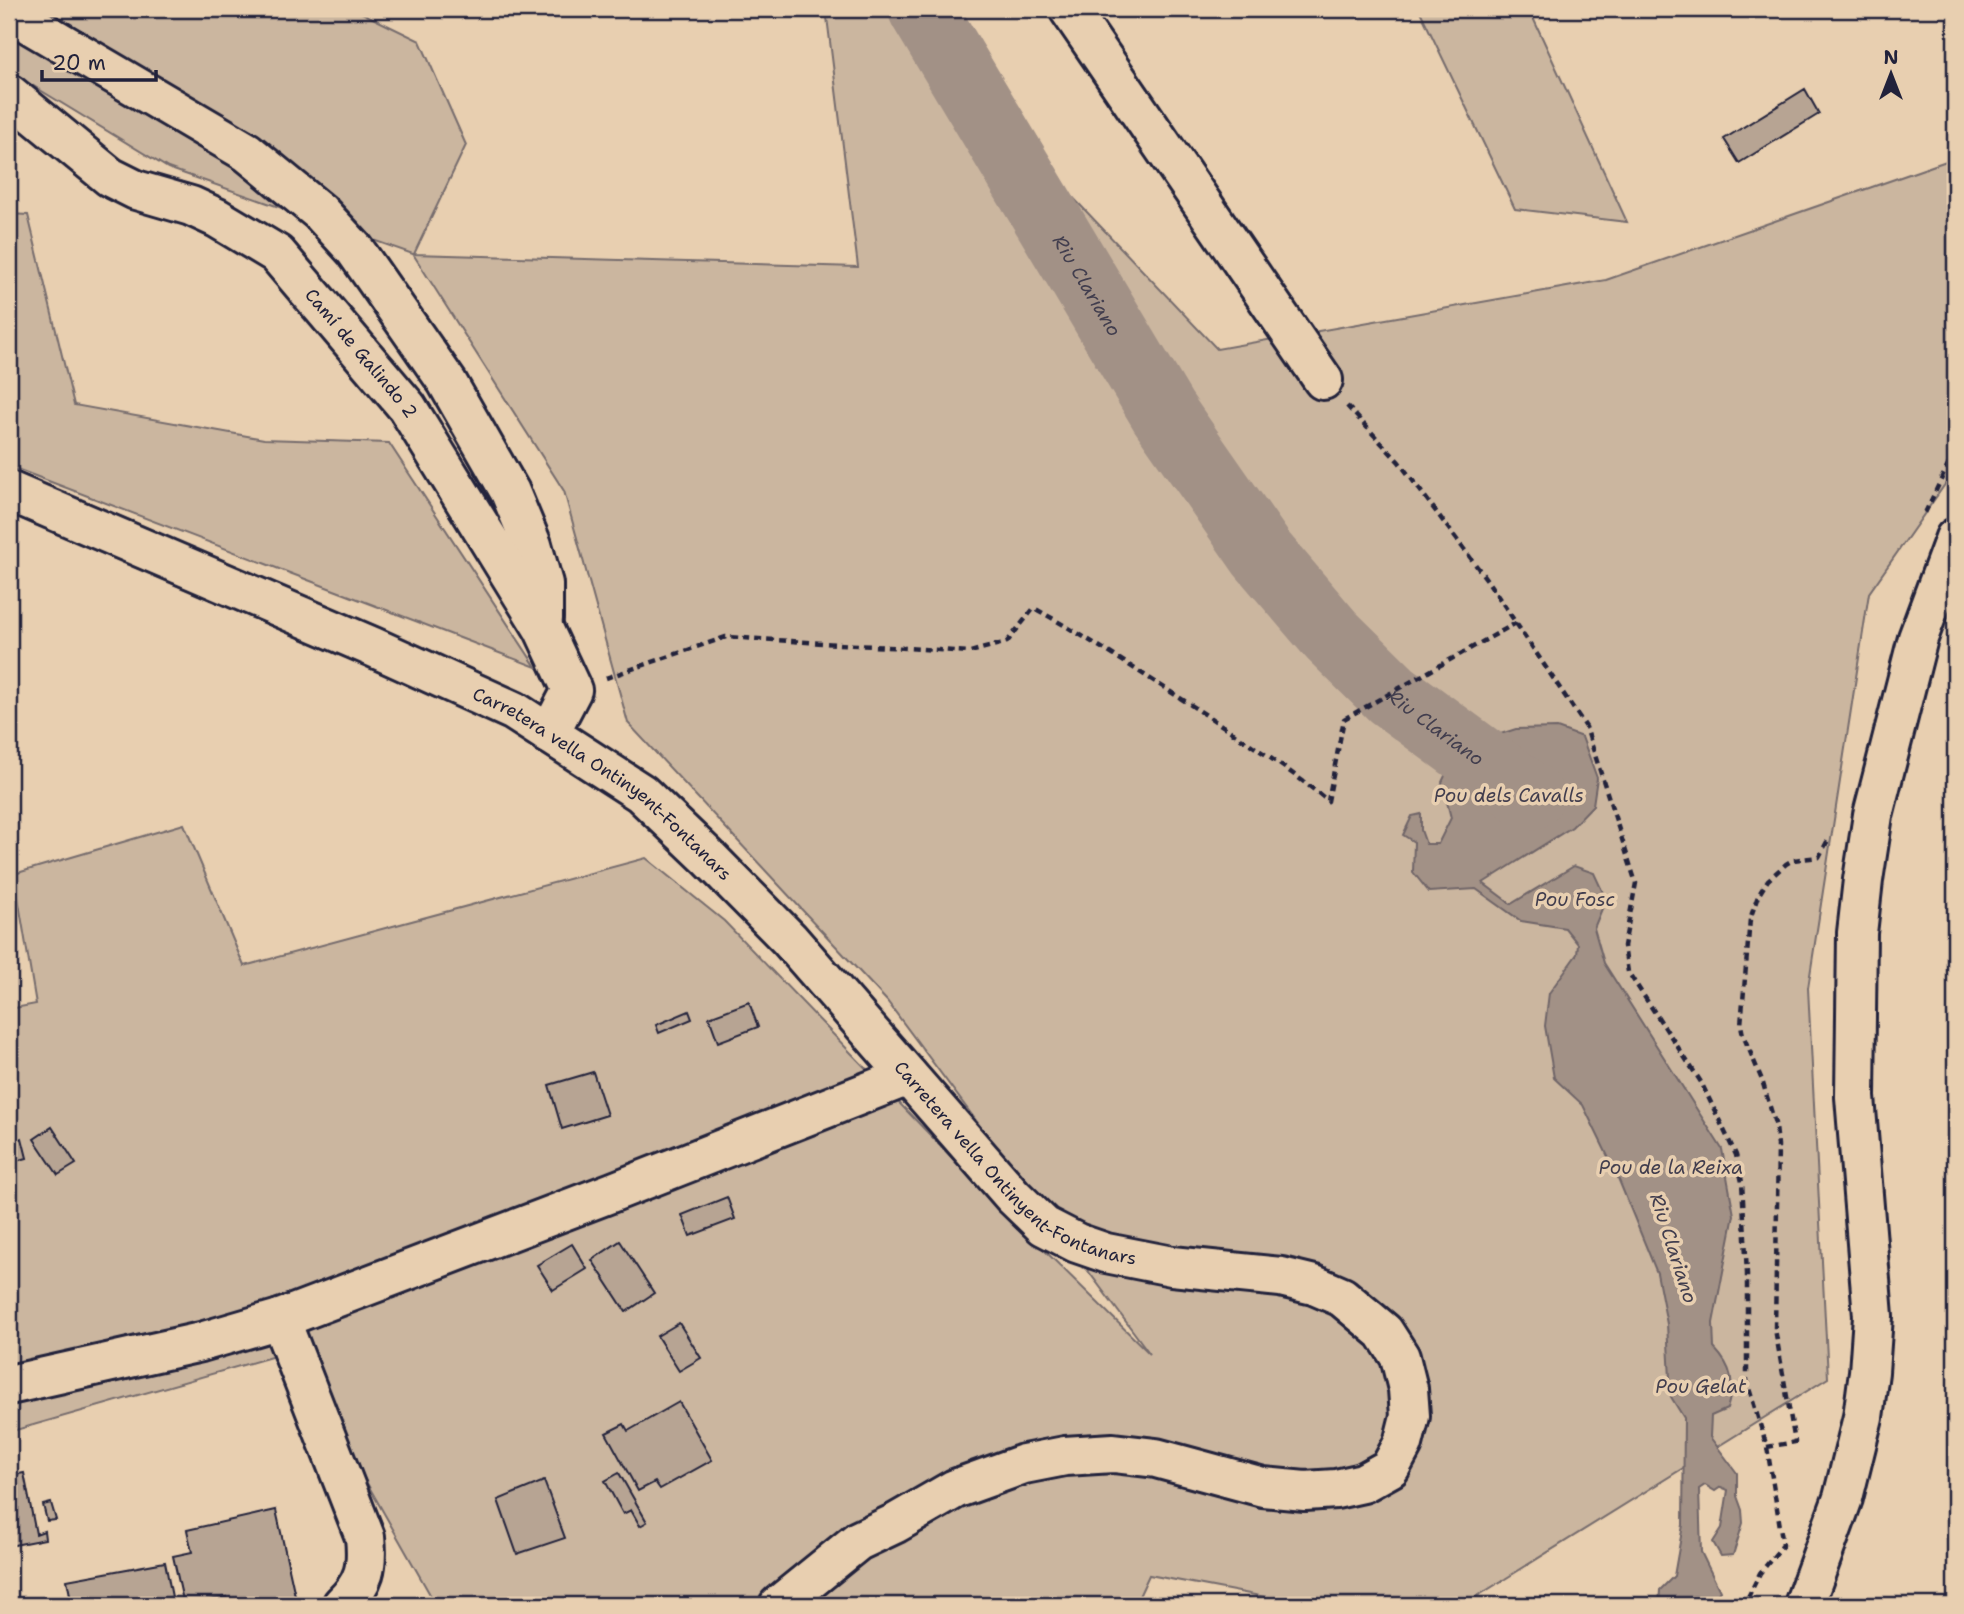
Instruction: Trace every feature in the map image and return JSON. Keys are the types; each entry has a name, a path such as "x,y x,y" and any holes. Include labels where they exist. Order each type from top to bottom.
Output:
{"street":[{"path":"1069,9 1323,380"},
{"path":"9,12 247,152 320,212 355,250 447,382 510,492 532,545 543,584 543,628"},
{"name":"Camí de Galindo 2","path":"9,94 110,177 136,190 191,206 217,218 276,254 407,407 543,628 572,691"},
{"name":"Carretera vella Ontinyent-Fontanars","path":"9,491 373,647 514,711 641,793 670,821 789,939 1013,1196 1044,1226 1077,1243 1106,1253 1171,1266 1281,1277 1314,1284 1342,1297 1384,1332 1399,1357 1408,1389 1410,1416 1404,1444 1390,1468 1363,1483 1336,1489 1305,1491 1263,1487 1156,1458 1113,1453 1065,1456 1024,1464 955,1489 858,1541 779,1605"},
{"path":"1804,1605 1843,1498 1863,1418 1870,1358 1873,1316 1855,1097 1857,933 1863,880 1873,815 1918,638 1955,538"},
{"path":"549,734 572,691"},
{"path":"9,1385 201,1342 279,1319 908,1076"},
{"path":"279,1319 365,1536 368,1563 360,1582 342,1605"}],"path":[{"path":"1323,380 1399,462 1487,580 1586,727 1636,883 1624,946 1628,972 1701,1082 1737,1156 1742,1182 1745,1235 1747,1382 1767,1447 1783,1545 1760,1573 1744,1605"},
{"path":"572,691 726,637 971,652 1007,642 1034,608 1079,633 1174,694 1297,775 1328,801 1344,719 1516,623"},
{"path":"1767,1447 1795,1443"}],"shaded area":[{"path":"9,9 354,9 420,41 466,145 414,254 858,267 826,9 894,9 1217,349 1606,280 1955,158 1955,470 1869,593 1808,988 1828,1378 1463,1605 1308,1605 1149,1575 1135,1605 436,1605 292,1351 9,1432 9,1009 36,1004 14,874 184,824 244,966 646,858 724,921 983,1190 1150,1354 887,1001 628,723 564,491 413,254 168,168 9,71"},
{"path":"1419,9 1529,9 1627,222 1515,209"},
{"path":"9,214 28,215 74,405 264,439 389,443 536,667 9,466"}],"water":[{"path":"1557,728 1582,737 1597,778 1593,805 1572,827 1483,883 1511,904 1574,866 1594,873 1606,899 1594,928 1604,963 1722,1149 1734,1215 1713,1323 1714,1348 1729,1369 1731,1391 1727,1409 1711,1416 1710,1437 1737,1473 1737,1496 1743,1523 1733,1555 1721,1556 1713,1542 1722,1528 1728,1490 1721,1487 1715,1491 1705,1485 1699,1489 1701,1552 1720,1591 1709,1605 1701,1605 1698,1602 1693,1605 1659,1605 1660,1590 1674,1576 1683,1525 1684,1418 1671,1397 1667,1324 1657,1273 1616,1173 1583,1105 1554,1078 1545,1026 1549,993 1577,954 1578,944 1565,928 1521,921 1476,889 1429,892 1413,872 1414,842 1403,835 1412,816 1421,814 1421,830 1426,844 1438,844 1451,818 1442,782 1453,759 1453,741 1485,739 1516,729"}],"building":[{"path":"1805,89 1819,114 1739,163 1724,139"},
{"path":"749,1002 758,1027 718,1042 709,1017"},
{"path":"689,1011 692,1019 659,1033 656,1025"},
{"path":"593,1072 607,1115 562,1129 549,1085"},
{"path":"52,1127 76,1164 58,1175 34,1139"},
{"path":"22,1138 27,1158 9,1163 9,1142"},
{"path":"727,1197 735,1219 690,1236 682,1215"},
{"path":"620,1241 654,1293 626,1312 592,1260"},
{"path":"572,1244 587,1269 553,1290 537,1265"},
{"path":"679,1323 701,1358 679,1371 657,1336"},
{"path":"679,1402 712,1460 660,1489 655,1482 638,1491 606,1433 624,1424 628,1431"},
{"path":"24,1473 36,1534 44,1531 45,1539 9,1546 9,1476"},
{"path":"619,1473 647,1522 640,1526 631,1510 623,1514 605,1481"},
{"path":"544,1481 565,1538 517,1554 498,1500"},
{"path":"51,1503 56,1520 47,1521 43,1505"},
{"path":"276,1510 296,1600 275,1605 228,1605 226,1597 184,1605 173,1556 192,1552 187,1530"},
{"path":"165,1562 172,1597 131,1605 72,1605 67,1580"}],"waterway":[{"name":"Riu Clariano","path":"922,9 1163,412 1262,554 1331,635 1392,695 1530,796"}],"water label":[{"name":"Pou dels Cavalls","path":"1509,795"},
{"name":"Pou Fosc","path":"1575,899"},
{"name":"Pou de la Reixa","path":"1671,1167"},
{"name":"Pou Gelat","path":"1701,1386"}]}
